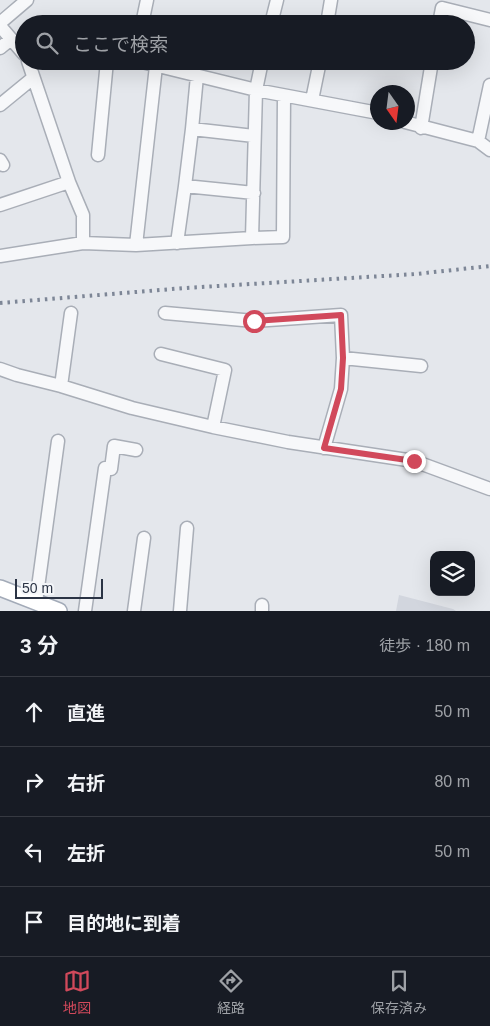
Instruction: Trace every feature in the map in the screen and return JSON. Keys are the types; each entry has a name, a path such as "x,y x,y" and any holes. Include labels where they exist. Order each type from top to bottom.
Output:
{"main road":[{"path":"0,588 59,611"}],"street":[{"path":"15,44 0,25 27,0"},
{"path":"144,15 148,0"},
{"path":"273,15 277,0"},
{"path":"328,15 331,0"},
{"path":"441,15 442,8 470,15"},
{"path":"475,16 490,20"},
{"path":"0,48 11,39"},
{"path":"31,70 69,182 84,216 83,243"},
{"path":"98,155 106,70"},
{"path":"136,245 156,70"},
{"path":"172,70 284,96 370,112"},
{"path":"252,238 256,90 260,70"},
{"path":"312,100 318,70"},
{"path":"421,128 431,70"},
{"path":"177,243 197,76"},
{"path":"0,105 34,78"},
{"path":"478,141 490,85"},
{"path":"0,256 83,243 136,245 283,237 284,96"},
{"path":"415,126 478,141 490,150"},
{"path":"192,129 254,136"},
{"path":"0,206 69,182"},
{"path":"185,186 254,192"},
{"path":"61,386 71,313"},
{"path":"165,313 254,321 341,315 343,358 341,389 324,448"},
{"path":"161,354 225,370 213,427"},
{"path":"343,358 421,366"},
{"path":"0,369 132,408 213,427 324,448 414,461 490,489"},
{"path":"36,602 58,441"},
{"path":"85,611 106,468 111,469 114,446 136,450"},
{"path":"180,611 187,528"},
{"path":"134,611 144,538"}],"shaded area":[{"path":"399,595 453,609 456,611 396,611"}],"railway":[{"path":"0,303 185,288 416,274 490,266"}],"route":[{"path":"254,321 341,315 343,358 341,389 324,448 414,461"}]}
